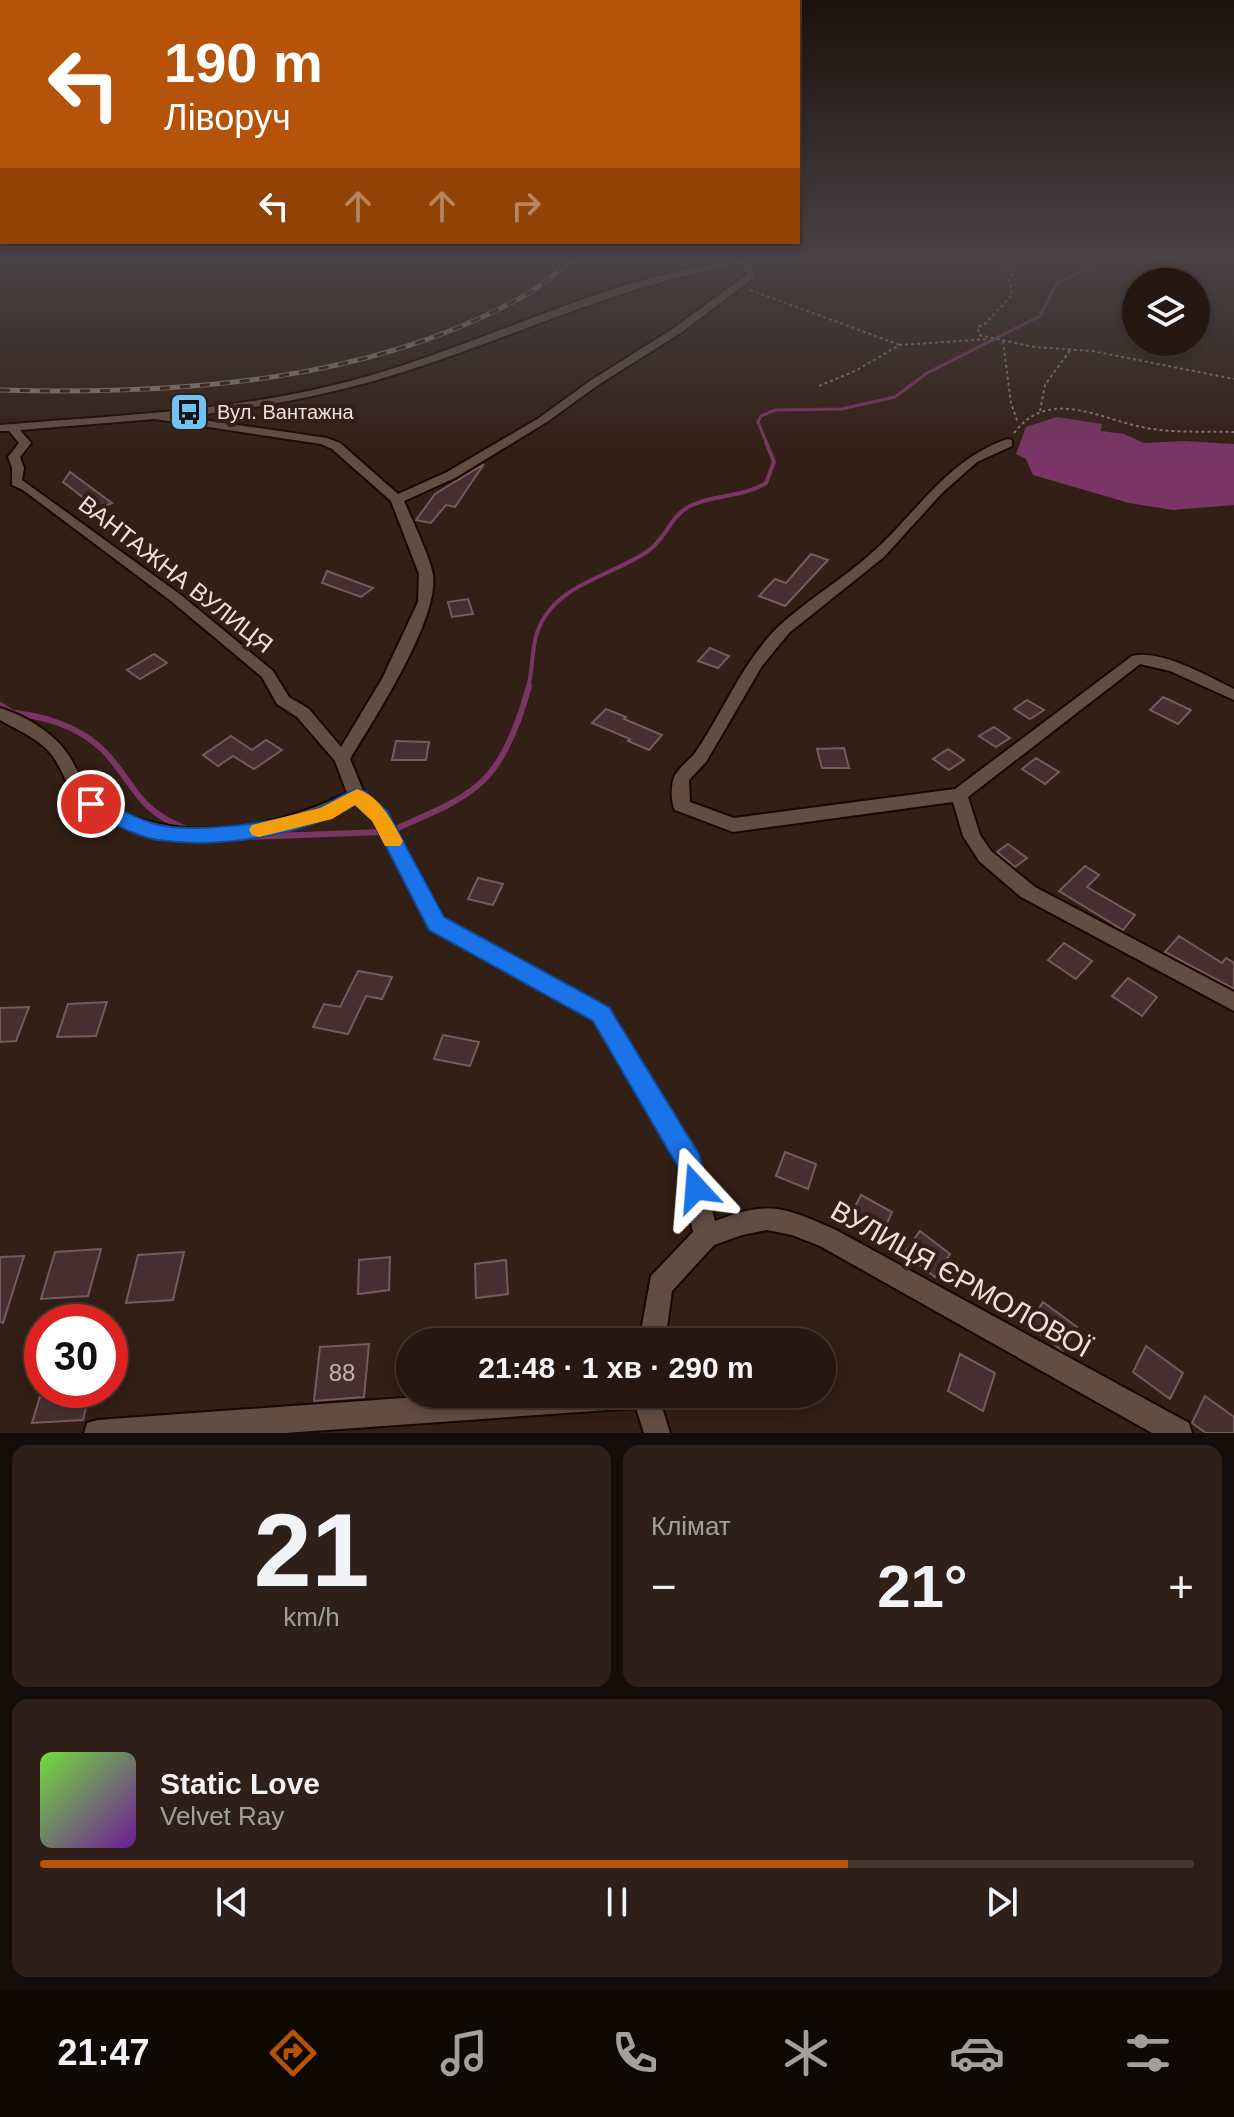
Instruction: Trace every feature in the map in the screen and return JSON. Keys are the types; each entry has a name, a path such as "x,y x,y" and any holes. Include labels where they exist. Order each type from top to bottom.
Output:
{"street":[{"path":"6,427 239,406 337,388 529,324"},
{"path":"397,499 451,475 543,420 684,324"},
{"path":"150,415 323,441 336,446 397,499 426,574 425,602 390,679 342,759"},
{"name":"ВАНТАЖНА ВУЛИЦЯ","path":"6,427 25,443 14,457 18,468 16,482 176,598 268,674 283,700 303,713 342,759 357,796 380,816 437,923 601,1014 690,1163 706,1236"},
{"path":"1008,443 973,459 938,490 879,554 784,630 756,664 700,758 681,779 681,806 733,825 959,795 1137,659 1154,661 1234,695"},
{"path":"0,713 53,745 91,804 157,832 203,834 264,829 325,813 357,796"},
{"path":"959,795 972,836 985,856 1028,892 1234,1002"},
{"name":"ВУЛИЦЯ ЄРМОЛОВОЇ","path":"706,1236 758,1216 787,1219 842,1246 1179,1433"},
{"path":"654,1328 660,1285 706,1236"},
{"path":"97,1433 454,1408"},
{"path":"649,1408 657,1433"}],"path":[{"path":"842,324 900,345 993,339"},
{"path":"985,324 978,327 979,335 993,339 1071,349 1234,379"},
{"path":"1003,341 1011,403 1018,424"},
{"path":"819,386 855,371 900,345"},
{"path":"1040,412 1039,402 1053,368 1071,349"},
{"path":"1008,443 1018,424 1040,412 1072,409 1140,427 1234,432"}],"shaded area":[{"path":"1057,417 1102,424 1101,431 1124,434 1144,443 1184,441 1234,444 1234,505 1173,510 1129,503 1033,475 1026,459 1016,454 1026,427"}],"building":[{"path":"484,464 455,507 446,505 431,523 416,520 435,494"},
{"path":"70,472 112,503 98,509 63,482"},
{"path":"811,554 828,560 785,606 759,596 775,579 786,583"},
{"path":"327,571 373,588 361,597 322,583"},
{"path":"468,599 473,614 452,617 448,602"},
{"path":"710,648 729,656 718,668 698,661"},
{"path":"154,654 167,663 140,679 127,670"},
{"path":"1163,697 1191,710 1178,724 1150,710"},
{"path":"1027,700 1044,710 1030,719 1014,709"},
{"path":"606,709 662,735 649,750 592,723"},
{"path":"994,727 1010,738 996,747 979,736"},
{"path":"231,736 252,750 266,740 282,750 254,769 233,756 218,766 203,755"},
{"path":"396,741 429,742 426,760 392,760"},
{"path":"844,748 849,768 822,768 817,749"},
{"path":"948,749 964,760 949,770 933,759"},
{"path":"1036,758 1059,772 1045,784 1022,769"},
{"path":"1008,844 1027,858 1015,867 997,852"},
{"path":"1085,866 1099,875 1087,887 1135,915 1123,930 1059,891"},
{"path":"478,878 503,884 493,905 468,899"},
{"path":"1179,936 1222,963 1226,958 1234,963 1234,989 1165,952"},
{"path":"1064,943 1092,961 1076,979 1048,960"},
{"path":"358,971 392,977 382,999 366,996 348,1034 313,1027 324,1004 340,1007"},
{"path":"1128,978 1157,997 1142,1016 1112,996"},
{"path":"107,1002 96,1036 57,1037 68,1004"},
{"path":"29,1007 16,1041 0,1042 0,1008"},
{"path":"443,1035 479,1042 470,1066 434,1059"},
{"path":"785,1152 816,1164 808,1189 776,1176"},
{"path":"861,1195 892,1212 881,1237 849,1219"},
{"path":"920,1231 950,1254 935,1277 904,1253"},
{"path":"101,1249 88,1296 41,1299 55,1252"},
{"path":"184,1252 173,1300 126,1303 138,1255"},
{"path":"24,1256 3,1323 0,1322 0,1257"},
{"path":"390,1257 389,1290 358,1294 359,1260"},
{"path":"506,1260 508,1294 476,1298 475,1264"},
{"path":"1043,1302 1077,1327 1063,1351 1028,1326"},
{"path":"369,1344 364,1397 314,1401 320,1347"},
{"path":"1146,1346 1183,1373 1170,1399 1133,1372"},
{"path":"960,1354 995,1373 983,1411 948,1391"},
{"path":"1205,1396 1234,1417 1234,1433 1206,1433 1192,1423"},
{"path":"37,1408 86,1408 83,1420 32,1423"}],"waterway":[{"path":"767,444 758,422 761,416 775,410 841,409 895,397 927,373 1024,324"},
{"path":"528,688 537,633 556,603 569,592 648,551 683,510 709,499 747,491 766,483 774,462 766,442"},
{"path":"393,830 458,799 487,777 510,740 529,686"},
{"path":"0,705 10,711"},
{"path":"0,711 56,722 93,741 115,763 146,804 184,828"},
{"path":"245,837 383,832"}],"railway":[{"path":"0,390 133,390 268,378 335,366 400,349 466,324"}],"slow traffic":[{"path":"259,830 325,813 357,796 380,816 392,841"}],"place":[{"name":"Вул. Вантажна","path":"189,412"}],"route":[{"path":"91,804 157,832 203,834 264,829 296,822 325,813 357,796 380,816 437,923 601,1014 690,1163 696,1188"}]}
